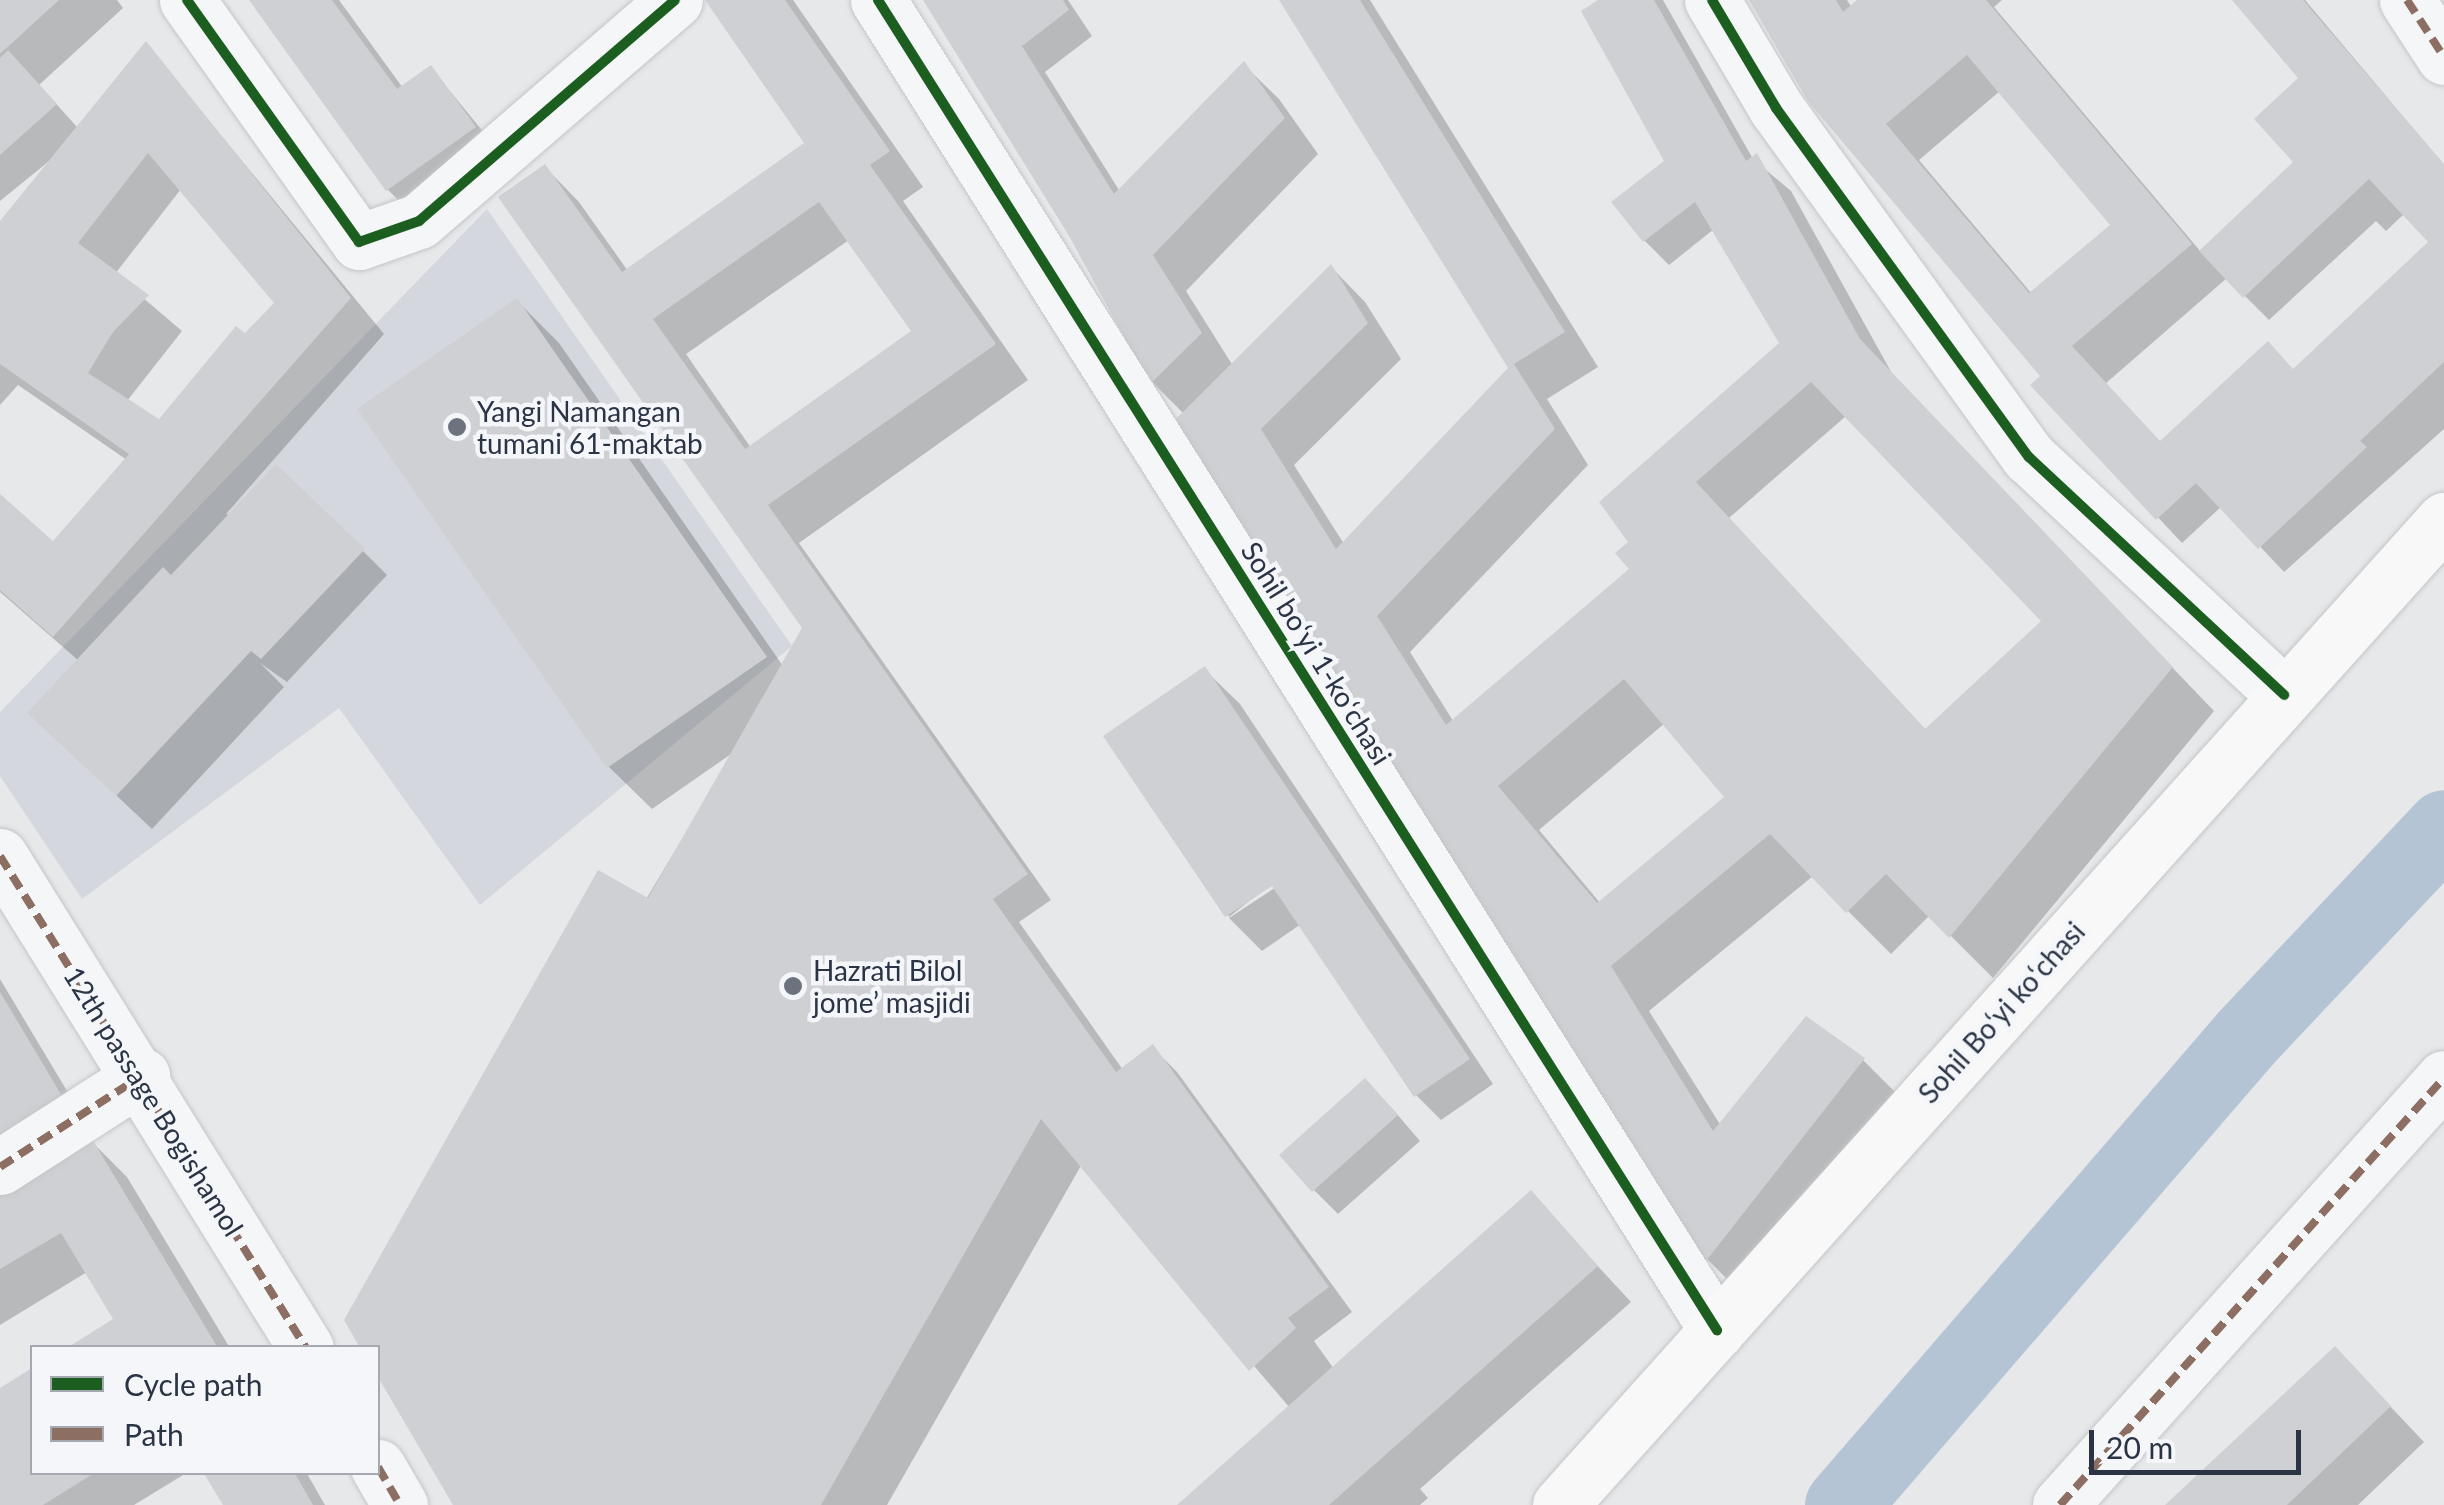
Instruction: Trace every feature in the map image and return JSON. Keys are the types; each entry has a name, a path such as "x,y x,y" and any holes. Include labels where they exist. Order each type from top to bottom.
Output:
{"main road":[{"name":"Sohil Boʻyi koʻchasi","path":"1560,1505 2444,520"}],"street":[{"path":"186,0 358,242 419,221 674,0"},
{"name":"Sohil boʻyi 1-koʻchasi","path":"878,0 1717,1330"},
{"path":"1712,0 1776,108 2029,457 2284,695"},
{"path":"2407,0 2444,57"},
{"name":"12th passage Bogishamol","path":"0,856 142,1076 304,1345"},
{"path":"0,1168 142,1076"},
{"path":"2060,1505 2444,1078"},
{"path":"380,1470 400,1505"}],"shaded area":[{"name":"Yangi Namangan tumani 61-maktab","path":"487,209 792,646 480,905 339,708 82,899 0,776 0,712"}],"building":[{"path":"0,0 59,0 0,54"},
{"path":"249,0 332,0 397,89 431,65 476,127 386,191"},
{"name":"Hazrati Bilol jome’ masjidi","path":"705,0 785,0 890,151 870,165 996,344 768,505 1028,874 993,899 1116,1072 1153,1044 1329,1287 1288,1318 1296,1328 1249,1371 1041,1119 821,1505 453,1505 380,1380 380,1345 358,1345 344,1320 598,870 648,898 802,628 498,197 545,164 622,272 804,143","holes":["819,202 911,331 745,449 653,319"]},
{"path":"923,0 1063,0 1069,10 1022,46 1114,194 1244,61 1285,118 1153,255 1202,333 1150,384 1069,236"},
{"path":"1279,0 1360,0 1565,332 1514,364 1555,429 1377,616 1446,725 1629,569 1615,553 1628,542 1599,502 1779,343 1695,202 1643,242 1611,202 1664,161 1581,11 1598,0 1654,0 1746,161 1757,153 1860,339 2173,667 1949,938 1886,874 1846,913 1770,834 1611,966 1713,1131 1806,1016 1865,1058 1706,1261 1172,423 1331,264 1368,323 1261,429 1336,549 1508,368","holes":["1811,382 2041,621 1925,729 1696,482","1624,679 1724,797 1597,903 1498,786"]},
{"path":"1749,0 1836,0 1843,12 1857,0 1986,0 2192,244 2072,346 2160,441 2268,341 2293,369 2428,242 2369,179 2243,298 2199,251 2293,162 2254,119 2298,78 2232,0 2303,0 2444,164 2444,362 2360,441 2367,447 2258,549 2196,483 2156,520 2030,385 2040,376 1808,101","holes":["1967,55 2110,225 2029,293 1886,124"]},
{"path":"146,41 351,298 53,637 0,590 0,494 53,541 129,454 0,364 0,221","holes":["148,153 274,303 245,333 236,326 159,419 88,373 113,332 149,295 78,243"]},
{"path":"8,50 57,104 0,155 0,58"},
{"path":"517,298 767,657 607,768 357,409"},
{"path":"276,464 365,549 261,659 251,651 116,796 27,713 163,567 171,575"},
{"path":"1205,666 1470,1059 1414,1097 1272,886 1225,917 1103,736"},
{"path":"0,992 71,1111 0,1154"},
{"path":"1365,1078 1398,1115 1312,1192 1279,1155"},
{"path":"92,1139 216,1345 72,1345 113,1319 61,1233 0,1269 0,1195"},
{"path":"1531,1190 1598,1266 1329,1505 1177,1505"},
{"path":"2335,1346 2391,1406 2287,1505 2165,1505"},
{"path":"30,1369 30,1475 91,1475 43,1505 0,1505 0,1388"},
{"path":"205,1475 296,1475 313,1505 223,1505"}],"waterway":[{"path":"1842,1505 2247,1036 2444,827"}],"marked path":[{"path":"2407,0 2444,57"},
{"path":"0,856 304,1345"},
{"path":"0,1167 142,1076"},
{"path":"2060,1505 2444,1078"},
{"path":"380,1470 400,1505"}],"cycle path":[{"path":"187,0 359,242 419,221 675,0"},
{"path":"878,0 1717,1330"},
{"path":"1712,0 1776,108 2029,457 2284,695"}],"place":[{"name":"Yangi Namangan tumani 61-maktab","path":"457,427"},
{"name":"Hazrati Bilol jome’ masjidi","path":"793,986"}]}
